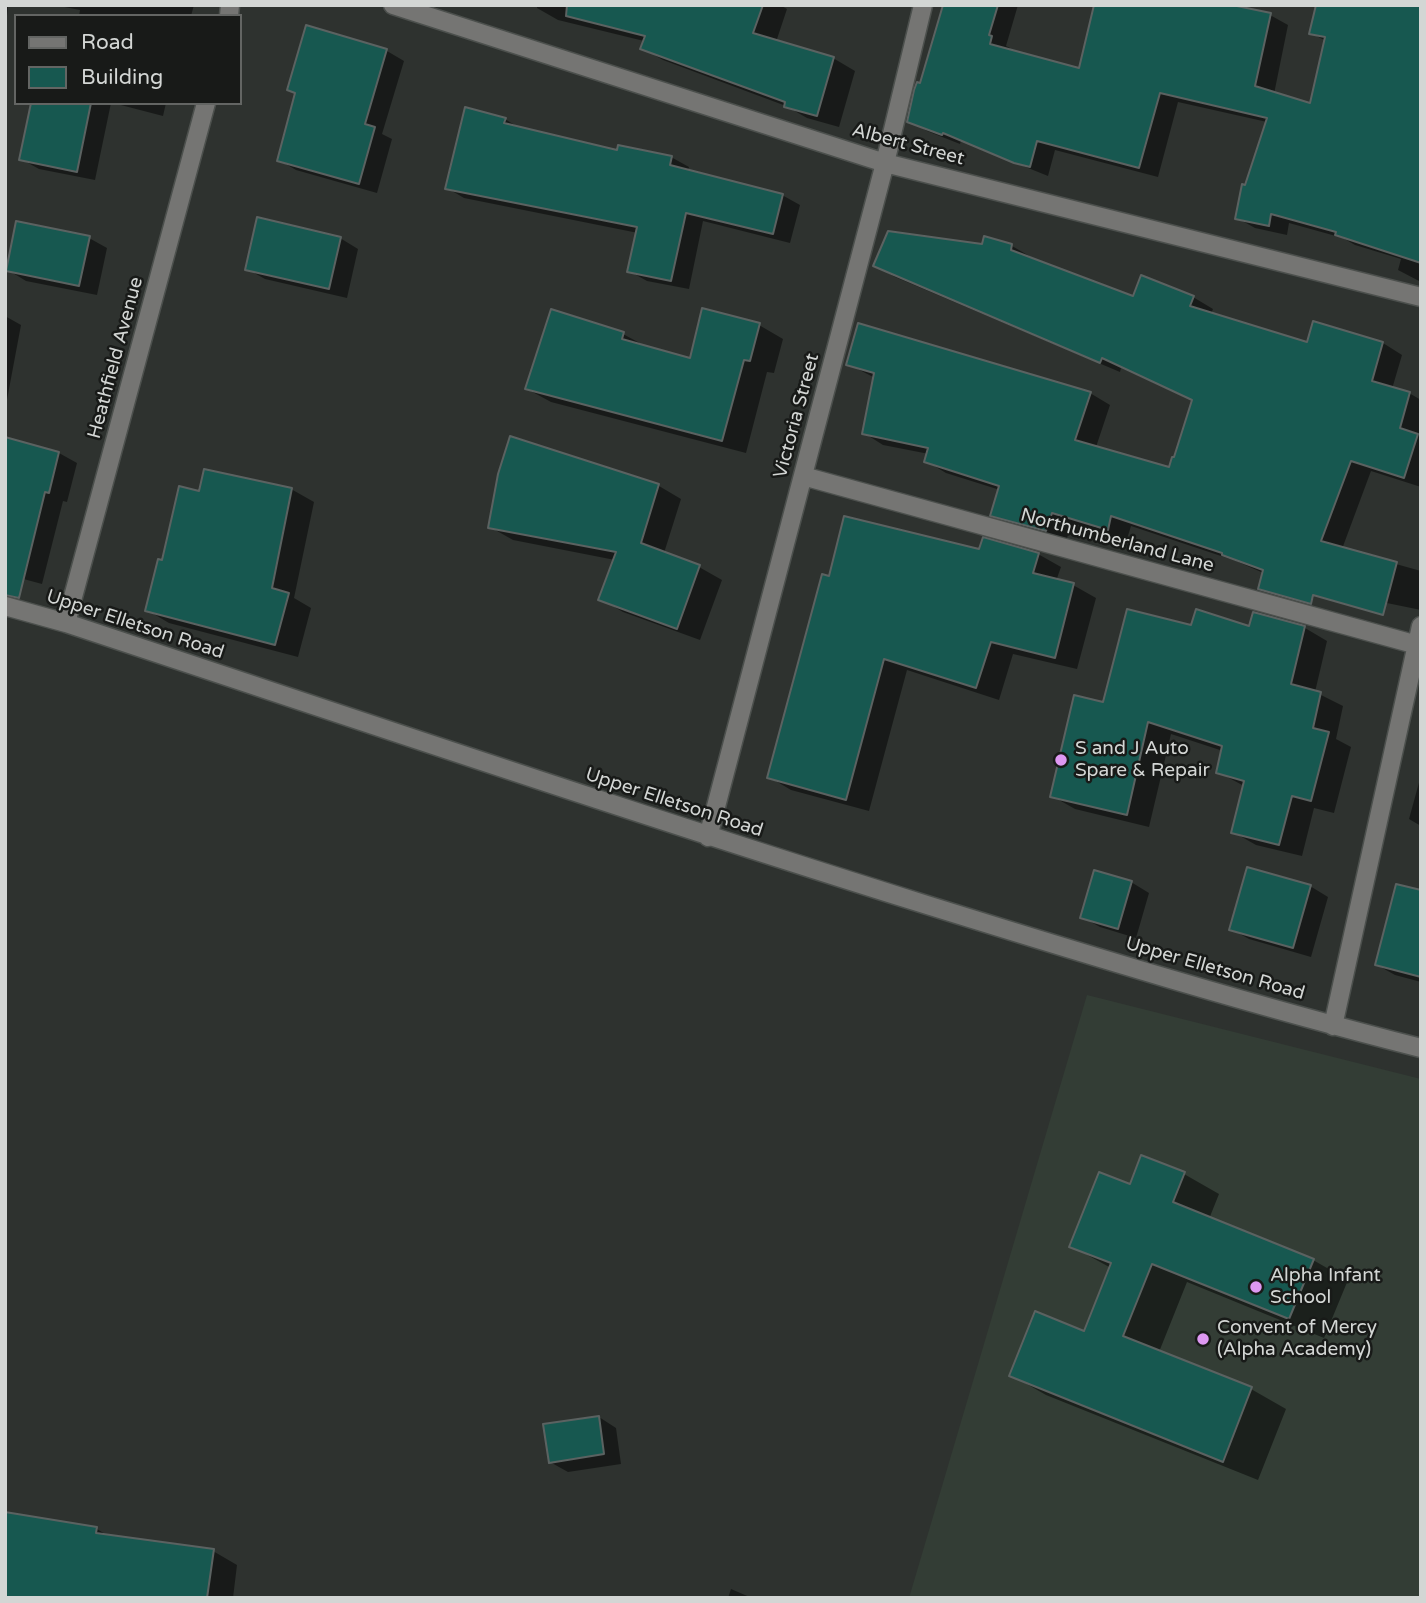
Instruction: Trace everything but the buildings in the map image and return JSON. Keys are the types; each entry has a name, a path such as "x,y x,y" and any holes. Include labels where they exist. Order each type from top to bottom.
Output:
{"street":[{"name":"Albert Street","path":"393,5 885,163 1421,297"},
{"name":"Victoria Street","path":"708,837 885,163 923,5"},
{"name":"Heathfield Avenue","path":"66,623 205,105"},
{"name":"Northumberland Lane","path":"803,477 1418,646"},
{"name":"Upper Elletson Road","path":"5,606 66,623 708,837 1062,947 1333,1026 1421,1048"},
{"path":"1333,1026 1421,626"}],"shaded area":[{"name":"Convent of Mercy (Alpha Academy)","path":"1087,995 1421,1079 1421,1598 909,1598"}],"place":[{"name":"S and J Auto Spare & Repair","path":"1061,760"},
{"name":"Alpha Infant School","path":"1256,1287"},
{"name":"Convent of Mercy (Alpha Academy)","path":"1203,1339"}]}
